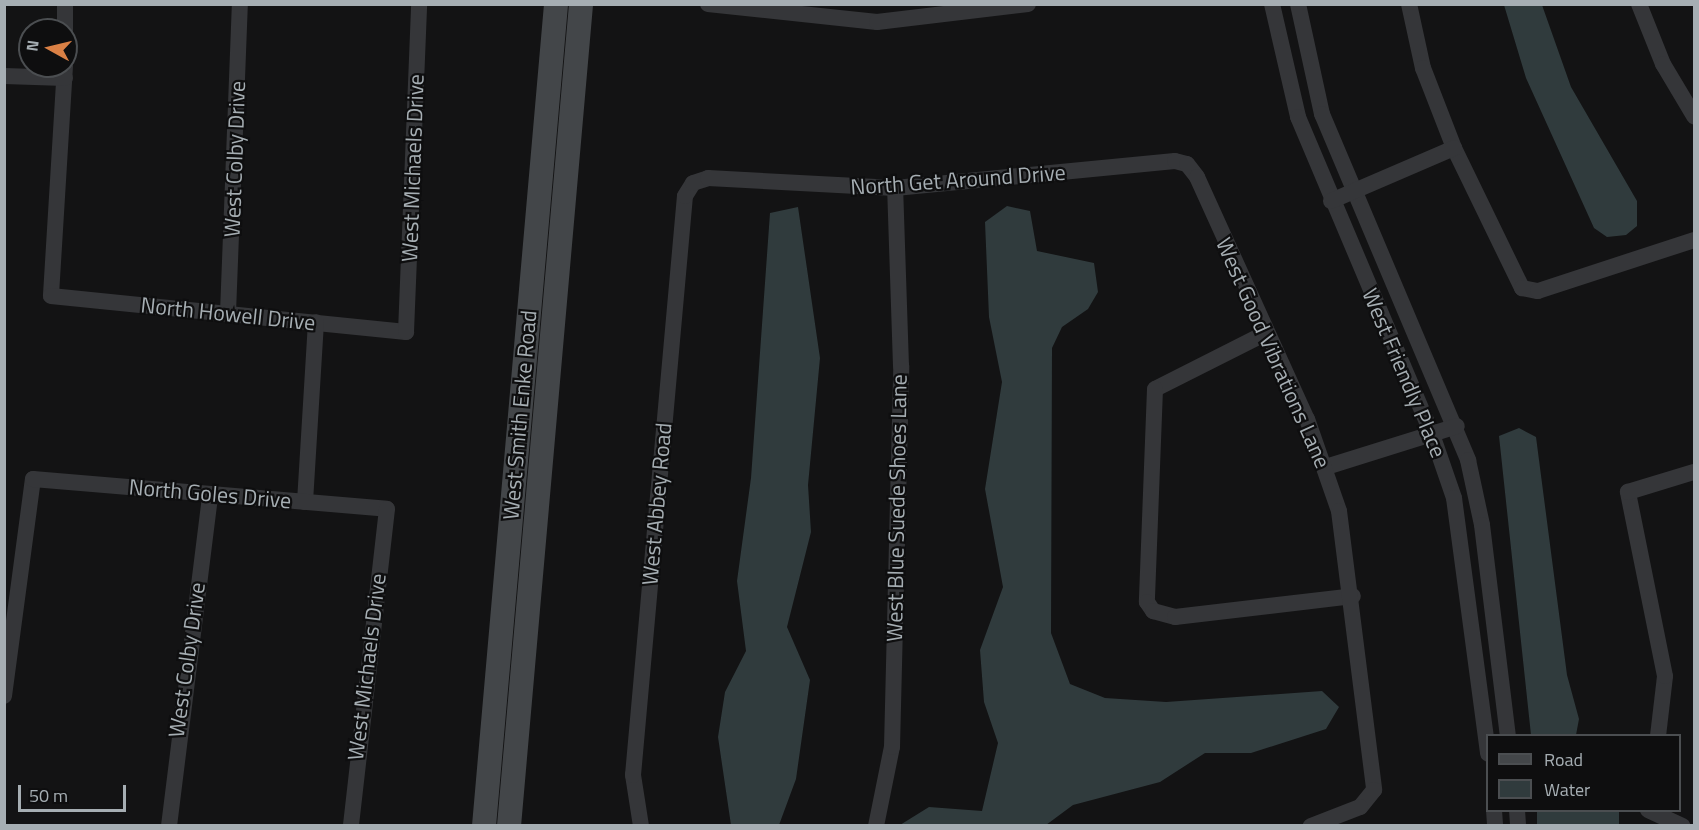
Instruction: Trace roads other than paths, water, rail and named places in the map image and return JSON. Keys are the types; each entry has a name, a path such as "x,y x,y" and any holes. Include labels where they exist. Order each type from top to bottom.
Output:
{"street":[{"name":"West Colby Drive","path":"228,314 240,4"},
{"name":"West Michaels Drive","path":"406,332 419,4"},
{"name":"West Smith Enke Road","path":"484,825 556,4"},
{"name":"West Smith Enke Road","path":"509,825 581,4"},
{"path":"708,4 877,22 932,8 1028,4"},
{"name":"West Friendly Place","path":"1272,4 1298,117 1331,201 1433,437 1460,529 1486,738"},
{"name":"West Friendly Place","path":"1298,4 1322,114 1353,193 1457,426 1482,525 1508,734"},
{"path":"1409,4 1423,68 1454,148 1522,288 1538,291 1695,240"},
{"path":"1639,4 1663,64 1695,116"},
{"name":"North Howell Drive","path":"65,78 51,296 406,332"},
{"path":"1331,201 1454,148"},
{"name":"North Get Around Drive","path":"693,183 708,178 895,188 1187,164"},
{"name":"West Good Vibrations Lane","path":"1187,164 1326,467 1353,596 1372,797 1311,825"},
{"name":"West Abbey Road","path":"640,825 633,775 685,196 693,183"},
{"name":"West Blue Suede Shoes Lane","path":"876,825 892,747 901,366 895,188"},
{"path":"305,502 316,322"},
{"path":"1266,333 1155,389 1147,602 1153,611 1175,617 1353,596"},
{"path":"1326,467 1433,437 1457,426"},
{"path":"1658,734 1665,676 1628,492 1695,472"},
{"name":"North Goles Drive","path":"4,696 33,479 387,509"},
{"name":"West Colby Drive","path":"170,825 210,495"},
{"name":"West Michaels Drive","path":"351,825 387,509"},
{"path":"1648,812 1682,825"}],"water":[{"path":"1504,5 1542,5 1571,87 1637,201 1637,226 1626,235 1607,237 1594,228 1526,78"},
{"path":"1007,206 1030,211 1037,251 1094,263 1098,292 1088,309 1062,327 1052,348 1051,633 1070,684 1105,698 1166,702 1322,691 1339,707 1326,729 1251,753 1205,753 1160,782 1073,805 1046,825 900,825 929,807 982,811 998,743 984,702 980,650 1003,587 985,489 1002,382 989,317 985,222"},
{"path":"798,207 820,358 808,485 811,532 787,627 810,680 796,779 779,825 731,825 718,737 725,692 746,651 737,581 751,478 770,213"},
{"path":"1519,428 1536,437 1567,675 1579,719 1576,734 1531,734 1499,436"},
{"path":"1537,812 1619,812 1619,825 1537,825"}]}
